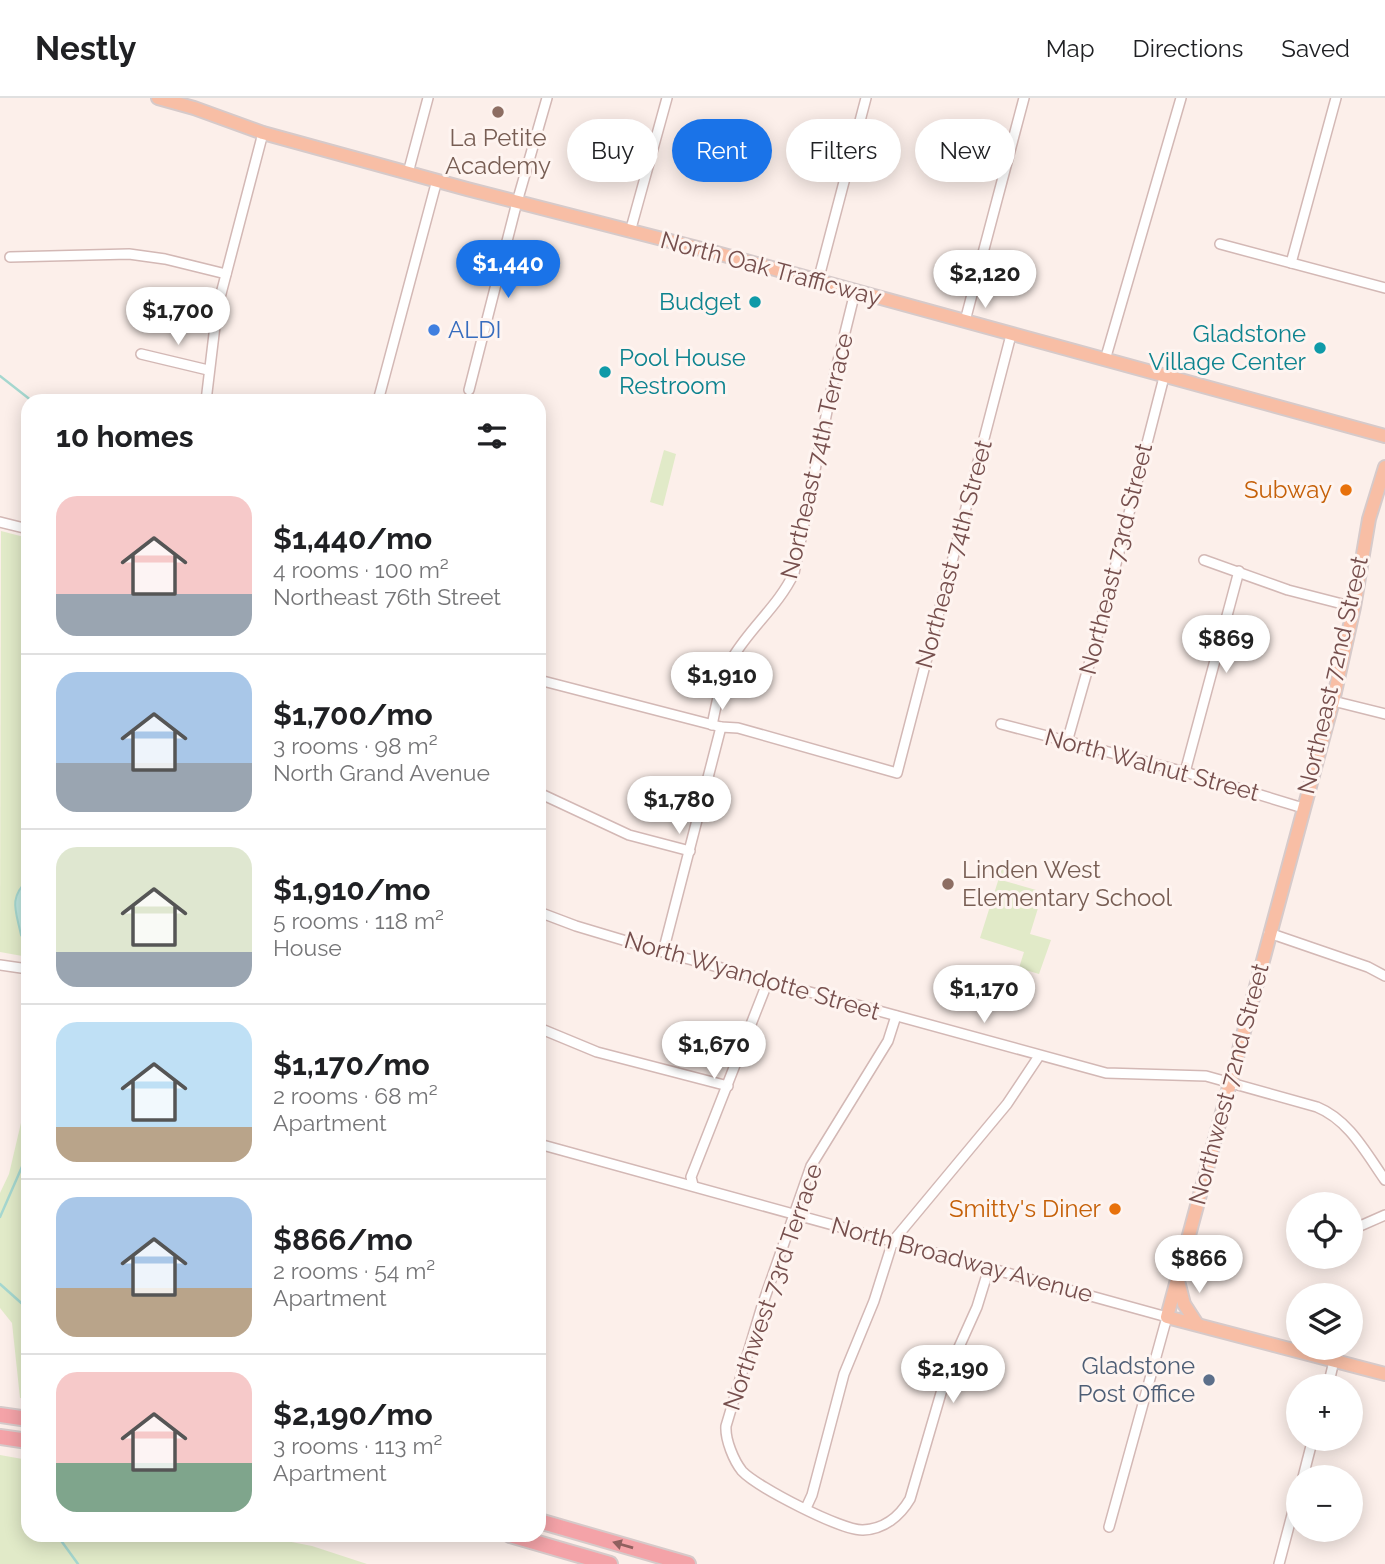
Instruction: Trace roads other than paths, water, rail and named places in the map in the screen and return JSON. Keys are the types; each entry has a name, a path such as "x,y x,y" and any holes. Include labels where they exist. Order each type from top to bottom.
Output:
{"highway":[{"path":"0,1415 21,1418"},
{"path":"0,1437 21,1440"},
{"path":"546,1523 688,1564"},
{"path":"534,1542 610,1564"}],"main road":[{"name":"North Oak Trafficway","path":"158,98 263,133 408,173 695,247 1385,436"},
{"name":"Northeast 72nd Street","path":"1282,885 1333,701 1354,607 1368,519 1385,467"},
{"name":"Northwest 72nd Street","path":"1167,1317 1282,885"},
{"path":"1178,1277 1184,1304 1198,1324"},
{"name":"North Broadway Avenue","path":"1167,1317 1385,1374"}],"street":[{"path":"408,173 428,98"},
{"path":"469,390 517,202 547,98"},
{"path":"629,232 667,98"},
{"path":"818,281 866,98"},
{"path":"965,321 1024,98"},
{"path":"1105,360 1181,98"},
{"path":"1291,263 1336,98"},
{"path":"206,394 217,309 263,133"},
{"path":"380,394 437,180"},
{"path":"1220,244 1385,288"},
{"path":"10,257 139,255 226,274"},
{"name":"Northeast 74th Terrace","path":"663,952 690,851 723,679 732,659 778,600 794,573 855,292"},
{"name":"Northeast 74th Street","path":"716,726 738,728 897,773 1011,335"},
{"path":"141,354 208,370"},
{"name":"Northeast 73rd Street","path":"1067,742 1164,377"},
{"path":"0,522 21,527"},
{"path":"1204,560 1288,590 1354,607"},
{"path":"1185,772 1239,571"},
{"path":"546,682 716,726"},
{"path":"1333,701 1385,714"},
{"name":"North Walnut Street","path":"1001,724 1185,772 1303,807"},
{"path":"546,796 629,835 690,851"},
{"name":"North Wyandotte Street","path":"546,915 663,952 1039,1056 1119,1075 1194,1075 1317,1107 1331,1114 1347,1128 1385,1180"},
{"path":"1269,933 1368,967 1385,976"},
{"path":"0,965 21,968"},
{"path":"692,1185 691,1177 768,981"},
{"name":"Northwest 73rd Terrace","path":"806,1508 750,1478 741,1470 726,1437 727,1422 762,1306 793,1214 816,1157 888,1041 896,1016"},
{"path":"546,1031 597,1052 728,1086"},
{"path":"989,1268 976,1307 946,1376 910,1499 899,1514 873,1528 854,1529 840,1526 806,1508 812,1495 844,1374 874,1301 893,1241 1007,1104 1039,1056"},
{"name":"North Broadway Avenue","path":"546,1146 1167,1317"},
{"path":"1363,1225 1385,1215"},
{"name":"Northwest 72nd Street","path":"1109,1527 1167,1317"},
{"path":"1331,1374 1334,1361"},
{"path":"1280,1562 1286,1539"}],"water":[{"path":"21,888 21,935 15,905"}],"waterway":[{"path":"0,376 23,394"},
{"path":"0,1217 21,1169"},
{"path":"0,1284 21,1303"},
{"path":"62,1542 78,1564"}],"place":[{"name":"La Petite Academy","path":"498,112"},
{"name":"Budget","path":"755,302"},
{"name":"ALDI","path":"434,330"},
{"name":"Gladstone Village Center","path":"1320,348"},
{"name":"Pool House Restroom","path":"605,372"},
{"name":"Subway","path":"1346,490"},
{"name":"Linden West Elementary School","path":"948,884"},
{"name":"Smitty's Diner","path":"1115,1209"},
{"name":"Gladstone Post Office","path":"1209,1380"}]}
